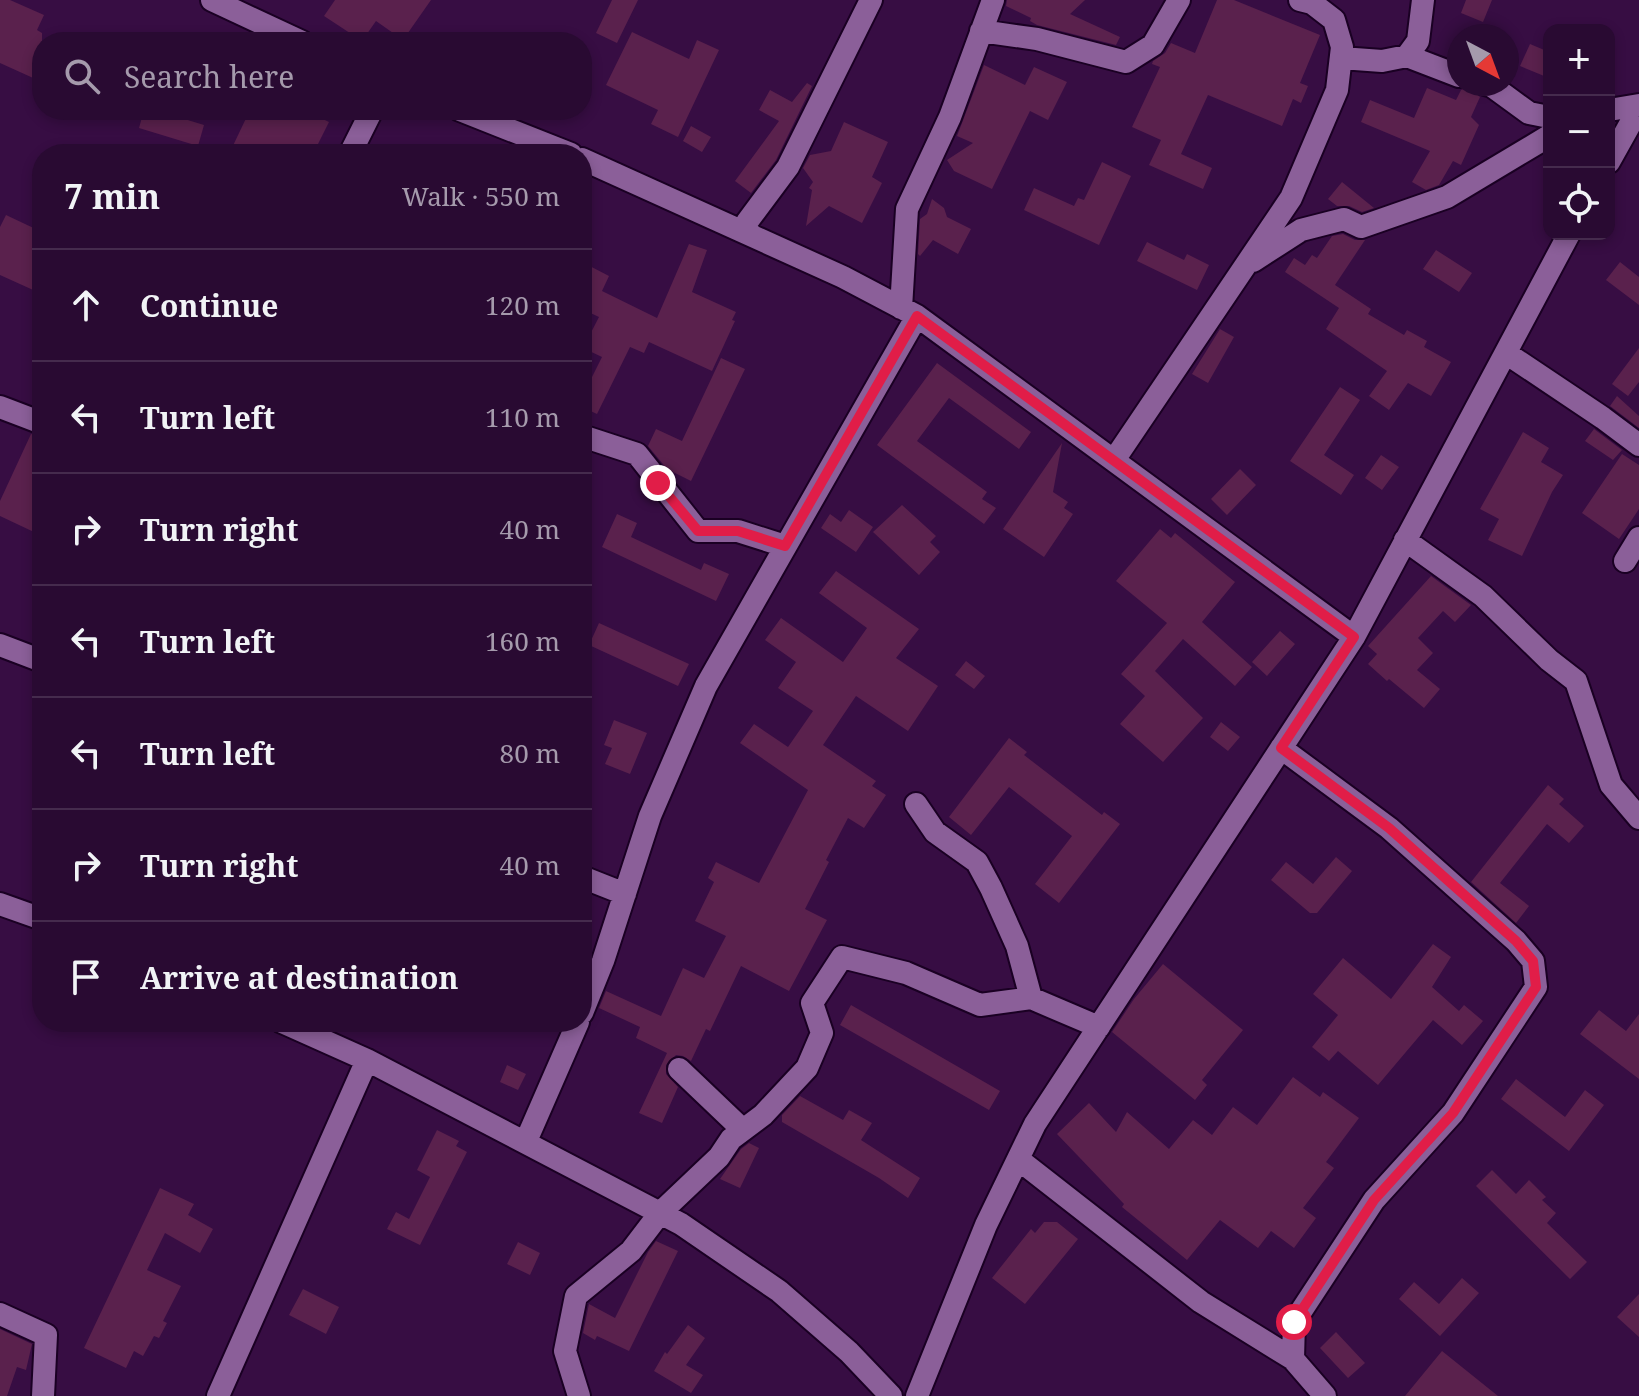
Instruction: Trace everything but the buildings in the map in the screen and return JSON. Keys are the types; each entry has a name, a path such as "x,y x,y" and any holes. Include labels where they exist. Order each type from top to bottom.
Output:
{"street":[{"path":"212,0 281,32"},
{"path":"748,232 747,222 788,167 871,0"},
{"path":"592,988 650,816 706,686 785,546 909,312 907,209 950,117 993,0"},
{"path":"981,31 1037,39 1126,62 1153,45 1179,0"},
{"path":"1407,56 1418,41 1423,0"},
{"path":"1114,460 1291,198 1337,90 1342,47 1334,20 1309,1"},
{"path":"1341,58 1382,61 1407,56 1447,71"},
{"path":"1506,96 1529,113 1543,116"},
{"path":"1615,109 1639,107"},
{"path":"1615,151 1639,107"},
{"path":"355,144 367,120"},
{"path":"485,120 546,144"},
{"path":"1246,266 1301,230 1344,219 1361,227 1447,197 1543,140"},
{"path":"592,163 748,232 909,312 1354,637"},
{"path":"917,1396 986,1225 1035,1124 1354,637 1566,240"},
{"path":"1506,353 1639,445"},
{"path":"0,407 32,419"},
{"path":"592,439 637,454 698,531 738,531 785,546"},
{"path":"1625,561 1639,538"},
{"path":"1405,540 1483,596 1549,660 1576,681 1611,785 1639,818"},
{"path":"0,645 32,657"},
{"path":"1281,748 1389,828 1516,941 1533,961 1536,987 1453,1113 1374,1200 1294,1322 1293,1359"},
{"path":"916,804 935,832 977,862 1017,946 1031,998"},
{"path":"592,881 625,894"},
{"path":"0,904 32,915"},
{"path":"579,1396 565,1351 576,1296 631,1251 660,1213 719,1157 731,1139 763,1115 807,1068 822,1033 812,1003 842,957 906,973 980,1005 1031,998 1099,1027"},
{"path":"304,1032 367,1060 526,1141 681,1224 779,1291 849,1352 891,1396"},
{"path":"526,1141 574,1032"},
{"path":"218,1396 367,1060"},
{"path":"679,1069 743,1130"},
{"path":"1018,1159 1201,1302 1293,1359 1325,1396"},
{"path":"0,1314 46,1335 43,1396"}],"route":[{"path":"658,483 698,531 738,531 785,546 917,316 1354,637 1281,748 1389,828 1516,941 1533,961 1536,987 1453,1113 1374,1200 1294,1322"}]}
